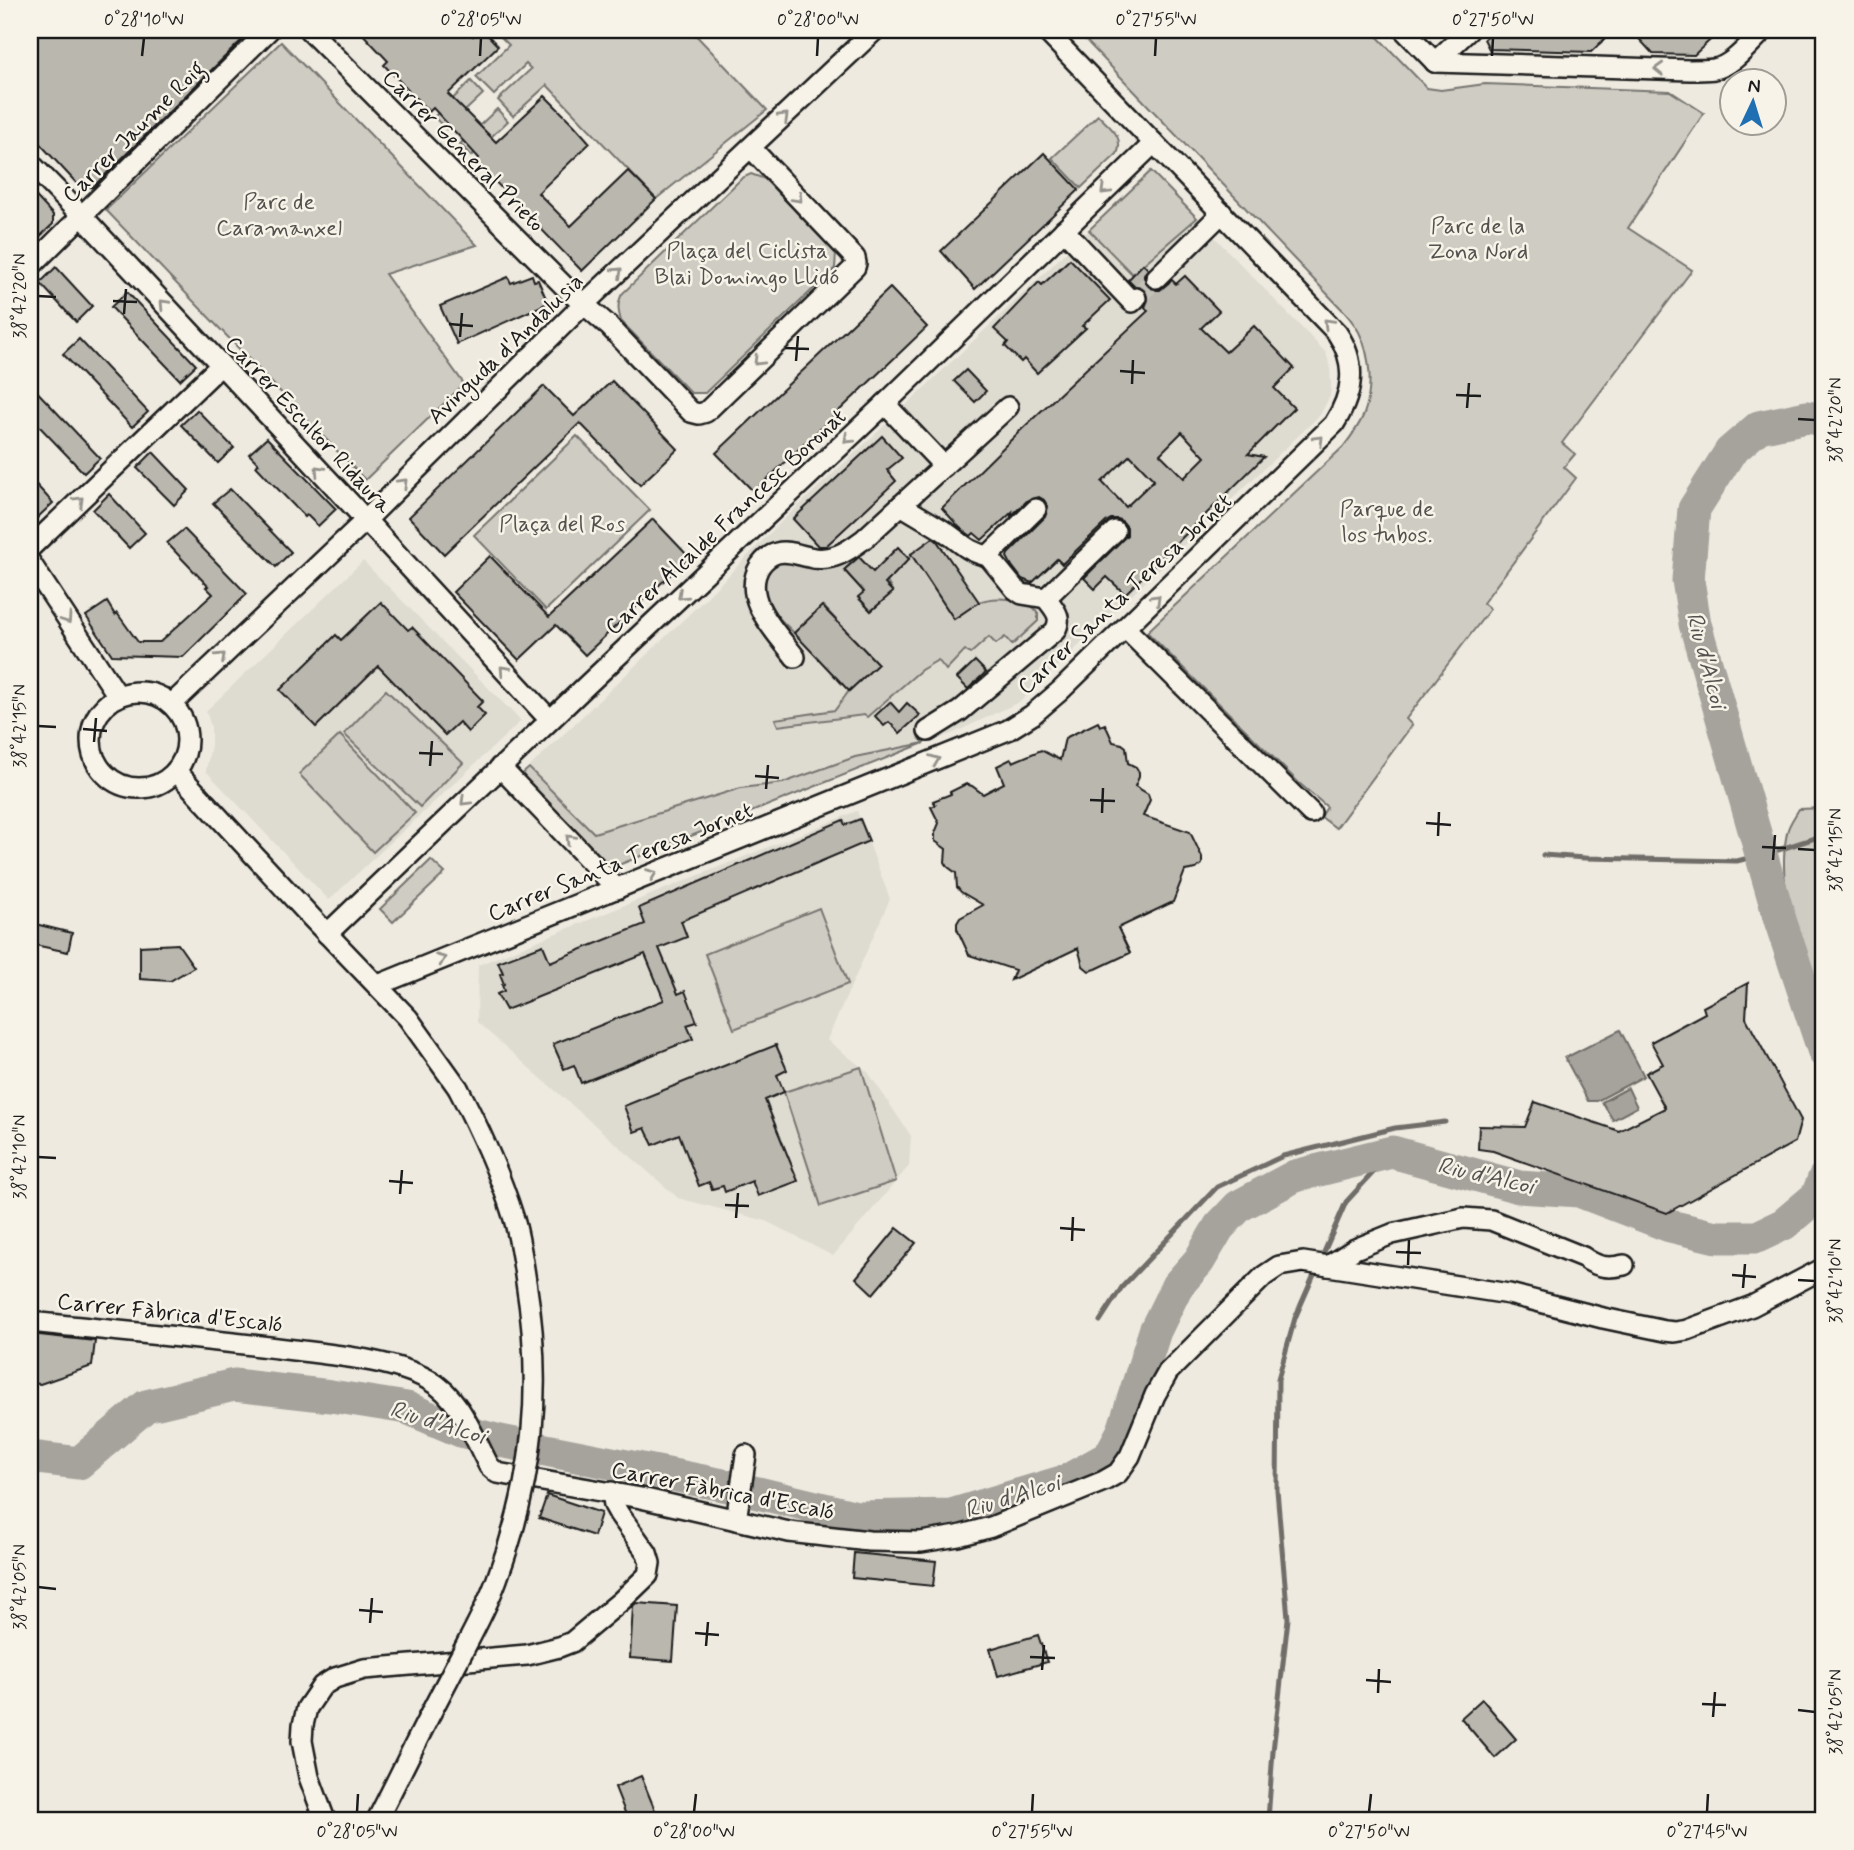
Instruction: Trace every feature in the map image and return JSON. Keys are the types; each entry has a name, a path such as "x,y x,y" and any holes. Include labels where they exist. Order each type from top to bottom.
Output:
{"street":[{"name":"Carrer Jaume Roig","path":"30,267 269,30"},
{"name":"Carrer General Prieto","path":"309,30 584,304"},
{"name":"Avinguda d'Andalusia","path":"172,704 366,520 584,304 875,30"},
{"path":"1045,30 1222,213 1156,278"},
{"path":"1404,30 1435,62 1690,70 1717,69 1726,65 1764,30"},
{"path":"1435,62 1469,30"},
{"name":"Carrer Alcalde Francesc Boronat","path":"327,934 885,404 1154,143"},
{"path":"584,304 691,412 706,412 855,267 856,263 855,258 751,148"},
{"name":"Carrer Escultor Ridaura","path":"30,163 550,720"},
{"name":"Carrer Santa Teresa Jornet","path":"378,985 1008,730 1049,701 1334,425 1345,406 1351,371 1345,345 1337,333 1222,213"},
{"path":"1064,230 1132,302 1136,298"},
{"path":"30,548 220,365"},
{"path":"885,404 944,466"},
{"path":"795,657 759,607 755,584 756,573 762,562 777,553 801,554 812,558 836,557 846,552 1008,407"},
{"path":"988,556 1036,509"},
{"path":"895,510 944,531 976,554 988,556 1021,594 1046,598 1058,614 1059,621 1055,631 960,711 928,731"},
{"path":"1046,598 1115,531"},
{"path":"30,562 118,696"},
{"path":"1126,629 1311,813"},
{"path":"130,692 145,692 172,704 180,713 188,737 183,761 176,771 158,785 146,788 124,786 113,781 97,764 91,743 94,722 107,704 130,692"},
{"path":"500,767 617,889"},
{"path":"176,771 378,985 423,1037 458,1088 499,1177 515,1221 530,1308 535,1403 533,1432 520,1504 497,1581 480,1619 377,1820"},
{"path":"1328,1266 1355,1249 1392,1234 1463,1218 1491,1220 1583,1257 1597,1266 1624,1265"},
{"name":"Carrer Fàbrica d'Escaló","path":"30,1322 226,1342 371,1362 429,1380 449,1396 489,1466 497,1473 612,1492 789,1532 869,1541 920,1542 991,1527 1118,1473 1130,1456 1168,1371 1271,1270 1294,1263 1303,1262 1509,1294 1665,1332 1688,1330 1752,1306 1824,1268"},
{"path":"736,1519 746,1455"},
{"path":"325,1820 309,1777 302,1741 307,1708 323,1686 335,1678 364,1669 527,1655 572,1642 648,1575 650,1563 647,1553 619,1514 612,1492"}],"shaded area":[{"path":"1151,171 1326,353 1331,387 1330,396 1320,415 1021,701 954,733 630,861 607,864 520,776 705,599 781,522"},
{"path":"363,561 521,721 329,900 206,771 211,727 206,711"},
{"path":"857,811 890,899 827,1040 868,1072 911,1136 909,1166 833,1256 766,1221 678,1198 477,1022 478,965"},
{"path":"1620,1030 1644,1076 1597,1101 1588,1101 1565,1058"},
{"path":"1628,1088 1637,1107 1613,1120 1602,1102"}],"green space":[{"path":"494,30 691,30 767,110 656,199 547,85 513,116 498,100 531,69 526,64 494,95 476,77 509,45"},
{"name":"Parc de la Zona Nord","path":"1076,30 1371,30 1427,88 1441,90 1485,84 1670,91 1704,113 1628,228 1692,270 1562,443 1575,454 1564,467 1576,478 1483,603 1490,609 1406,719 1412,725 1336,828 1321,817 1327,807 1299,783 1147,632 1349,439 1364,414 1369,394 1368,362 1363,341 1357,328 1342,309"},
{"name":"Parc de Caramanxel","path":"281,42 477,245 385,274 464,384 365,480 106,210"},
{"path":"471,81 483,94 446,129 434,117"},
{"path":"497,109 508,121 471,156 460,144"},
{"path":"1098,115 1115,132 1119,148 1117,154 1081,188 1052,158"},
{"path":"1151,171 1197,218 1132,274 1089,230"},
{"name":"Plaça del Ciclista Blai Domingo Llidó","path":"751,174 765,179 836,253 835,268 705,393 691,393 621,321 619,301 622,294 742,178"},
{"name":"Plaça del Ros","path":"577,436 650,510 546,610 474,535"},
{"path":"911,554 954,619 977,603 992,599 1010,599 1033,608 1038,613 1038,621 1012,645 1005,637 996,644 989,637 970,654 965,650 946,670 938,660 921,670 867,717 864,715 778,726 775,719 835,710 849,691 878,664 823,606 794,633 768,607 760,590 769,562 846,560 851,563 844,570 864,592 858,598 871,611 893,592 887,582"},
{"path":"386,690 463,763 420,807 344,734"},
{"path":"340,735 415,813 373,852 299,774"},
{"path":"924,743 621,864 607,864 520,776 529,768 594,833 741,788 783,783 855,757"},
{"path":"1824,808 1824,1011 1793,923 1784,856 1788,830 1799,809"},
{"path":"431,860 445,873 393,922 380,909"},
{"path":"819,908 848,984 734,1029 705,954"},
{"path":"861,1067 896,1181 821,1206 784,1092"}],"building":[{"path":"30,30 252,30 93,187 80,187 30,133"},
{"path":"359,30 468,30 473,36 483,30 498,46 448,94 496,142 545,96 574,125 590,143 538,193 571,226 628,171 656,199 582,271 476,162 479,158 433,108 429,112 384,65 388,61"},
{"path":"1494,30 1614,30 1591,52 1489,49 1484,39"},
{"path":"1631,30 1721,30 1694,55 1653,54"},
{"path":"1044,153 1079,190 975,289 941,251"},
{"path":"30,190 53,215 53,224 30,246"},
{"path":"1070,259 1110,300 1082,326 1086,328 1037,373 1024,359 1021,362 1005,346 1008,342 994,329 1039,282 1042,285"},
{"path":"1143,264 1148,269 1144,280 1153,290 1160,290 1172,280 1176,284 1185,276 1219,311 1201,328 1226,352 1254,326 1294,368 1274,388 1294,408 1248,454 1264,457 1125,594 1107,577 1095,589 1084,578 1127,535 1127,527 1118,519 1106,522 1062,564 1057,559 1032,583 1022,579 1007,557 1045,517 1048,507 1044,500 1039,497 1028,500 982,540 974,533 971,536 959,527 942,508 1148,311 1145,307 1148,300 1145,290 1134,286 1128,280","holes":["1182,432 1205,457 1184,478 1160,454","1130,455 1154,480 1126,507 1102,482"]},
{"path":"56,267 92,306 76,322 40,283"},
{"path":"532,275 534,281 538,280 548,303 457,344 440,306 508,277 511,283"},
{"path":"890,288 927,327 754,492 716,453"},
{"path":"127,292 196,365 180,380 111,307"},
{"path":"79,339 148,412 132,427 63,354"},
{"path":"966,370 986,391 975,402 954,381"},
{"path":"612,381 678,449 640,485 580,423 444,554 409,517 544,386 574,416"},
{"path":"30,384 100,458 84,473 38,425 30,434"},
{"path":"197,410 234,448 218,463 181,425"},
{"path":"882,436 902,458 887,470 896,481 826,546 818,546 793,519"},
{"path":"267,438 336,509 318,526 307,515 305,517 272,483 249,454"},
{"path":"153,452 189,490 174,505 137,468"},
{"path":"30,478 53,503 37,518 30,511"},
{"path":"230,489 291,552 276,567 213,503"},
{"path":"109,494 145,533 129,548 93,510"},
{"path":"653,519 689,557 585,655 556,625 519,660 453,592 490,556 549,617"},
{"path":"184,529 247,594 183,657 112,655 86,616 107,602 138,642 160,642 213,594 167,543"},
{"path":"933,538 979,602 954,619 911,554"},
{"path":"898,547 909,559 885,584 893,592 871,611 858,597 864,592 844,570 859,557 873,572"},
{"path":"381,602 408,630 412,627 483,701 477,707 485,715 468,732 459,722 445,735 378,666 316,727 280,690 336,635 341,640"},
{"path":"822,606 878,664 849,691 794,633"},
{"path":"975,661 986,672 968,689 957,678"},
{"path":"890,702 899,712 907,703 920,715 900,733 889,722 884,726 875,716"},
{"path":"1098,722 1100,726 1105,724 1113,742 1126,747 1128,763 1139,772 1135,786 1148,794 1150,800 1143,816 1190,832 1202,857 1202,864 1196,869 1185,871 1173,902 1118,928 1130,953 1089,971 1083,966 1078,948 1011,980 1015,970 969,955 957,929 960,918 983,905 957,887 956,873 945,862 946,849 935,841 939,823 931,807 936,805 933,801 966,784 983,794 1004,783 997,766 1011,759 1013,762 1041,750 1060,760 1065,738"},
{"path":"860,819 869,841 681,921 687,937 659,948 678,994 685,991 697,1022 687,1025 693,1039 581,1083 574,1065 564,1069 553,1044 664,1000 645,954 506,1010 497,994 504,991 500,974 503,973 498,962 543,945 550,962 645,924 639,908 843,820 845,825"},
{"path":"31,923 72,933 68,952 30,944"},
{"path":"178,944 194,967 170,981 140,979 140,946"},
{"path":"1748,983 1746,1018 1801,1120 1795,1142 1667,1213 1493,1151 1478,1149 1479,1126 1525,1127 1535,1102 1619,1131 1665,1108 1646,1073 1663,1064 1651,1042 1705,1013 1703,1007"},
{"path":"776,1045 787,1070 777,1075 784,1092 765,1100 798,1181 758,1196 752,1181 725,1192 723,1186 712,1189 709,1182 699,1186 679,1134 653,1145 645,1128 634,1132 624,1106"},
{"path":"897,1228 916,1243 873,1294 856,1278"},
{"path":"30,1334 95,1341 92,1366 40,1384 30,1383"},
{"path":"547,1495 601,1513 594,1536 539,1518"},
{"path":"854,1553 936,1561 933,1586 852,1578"},
{"path":"636,1603 677,1606 673,1661 630,1658 633,1606"},
{"path":"1038,1635 1047,1662 998,1676 990,1649"},
{"path":"1482,1699 1516,1739 1495,1758 1461,1718"},
{"path":"641,1776 659,1820 628,1820 615,1787"}],"waterway":[{"name":"Riu d'Alcoi","path":"1824,420 1807,417 1759,427 1730,452 1694,509 1688,580 1695,624 1780,920 1824,1052"},
{"path":"1543,855 1737,861 1824,835"},
{"path":"1100,1321 1122,1287 1217,1187 1283,1156 1395,1128 1445,1122"},
{"path":"1321,1259 1346,1202 1392,1152"},
{"name":"Riu d'Alcoi","path":"30,1457 79,1463 146,1406 234,1385 407,1408 461,1431 500,1441 733,1487 857,1517 951,1515 1068,1480 1109,1457 1123,1431 1155,1331 1177,1286 1199,1261 1219,1227 1239,1206 1295,1176 1392,1152 1519,1187 1579,1191 1670,1226 1716,1237 1757,1237 1784,1224 1817,1196 1824,1178"},
{"path":"1268,1820 1288,1619 1277,1490 1278,1379 1295,1318 1317,1268"}],"tunnel":[{"path":"1136,298 1156,278"}],"park label":[{"name":"Parque de los tubos.","path":"1387,521"}]}
